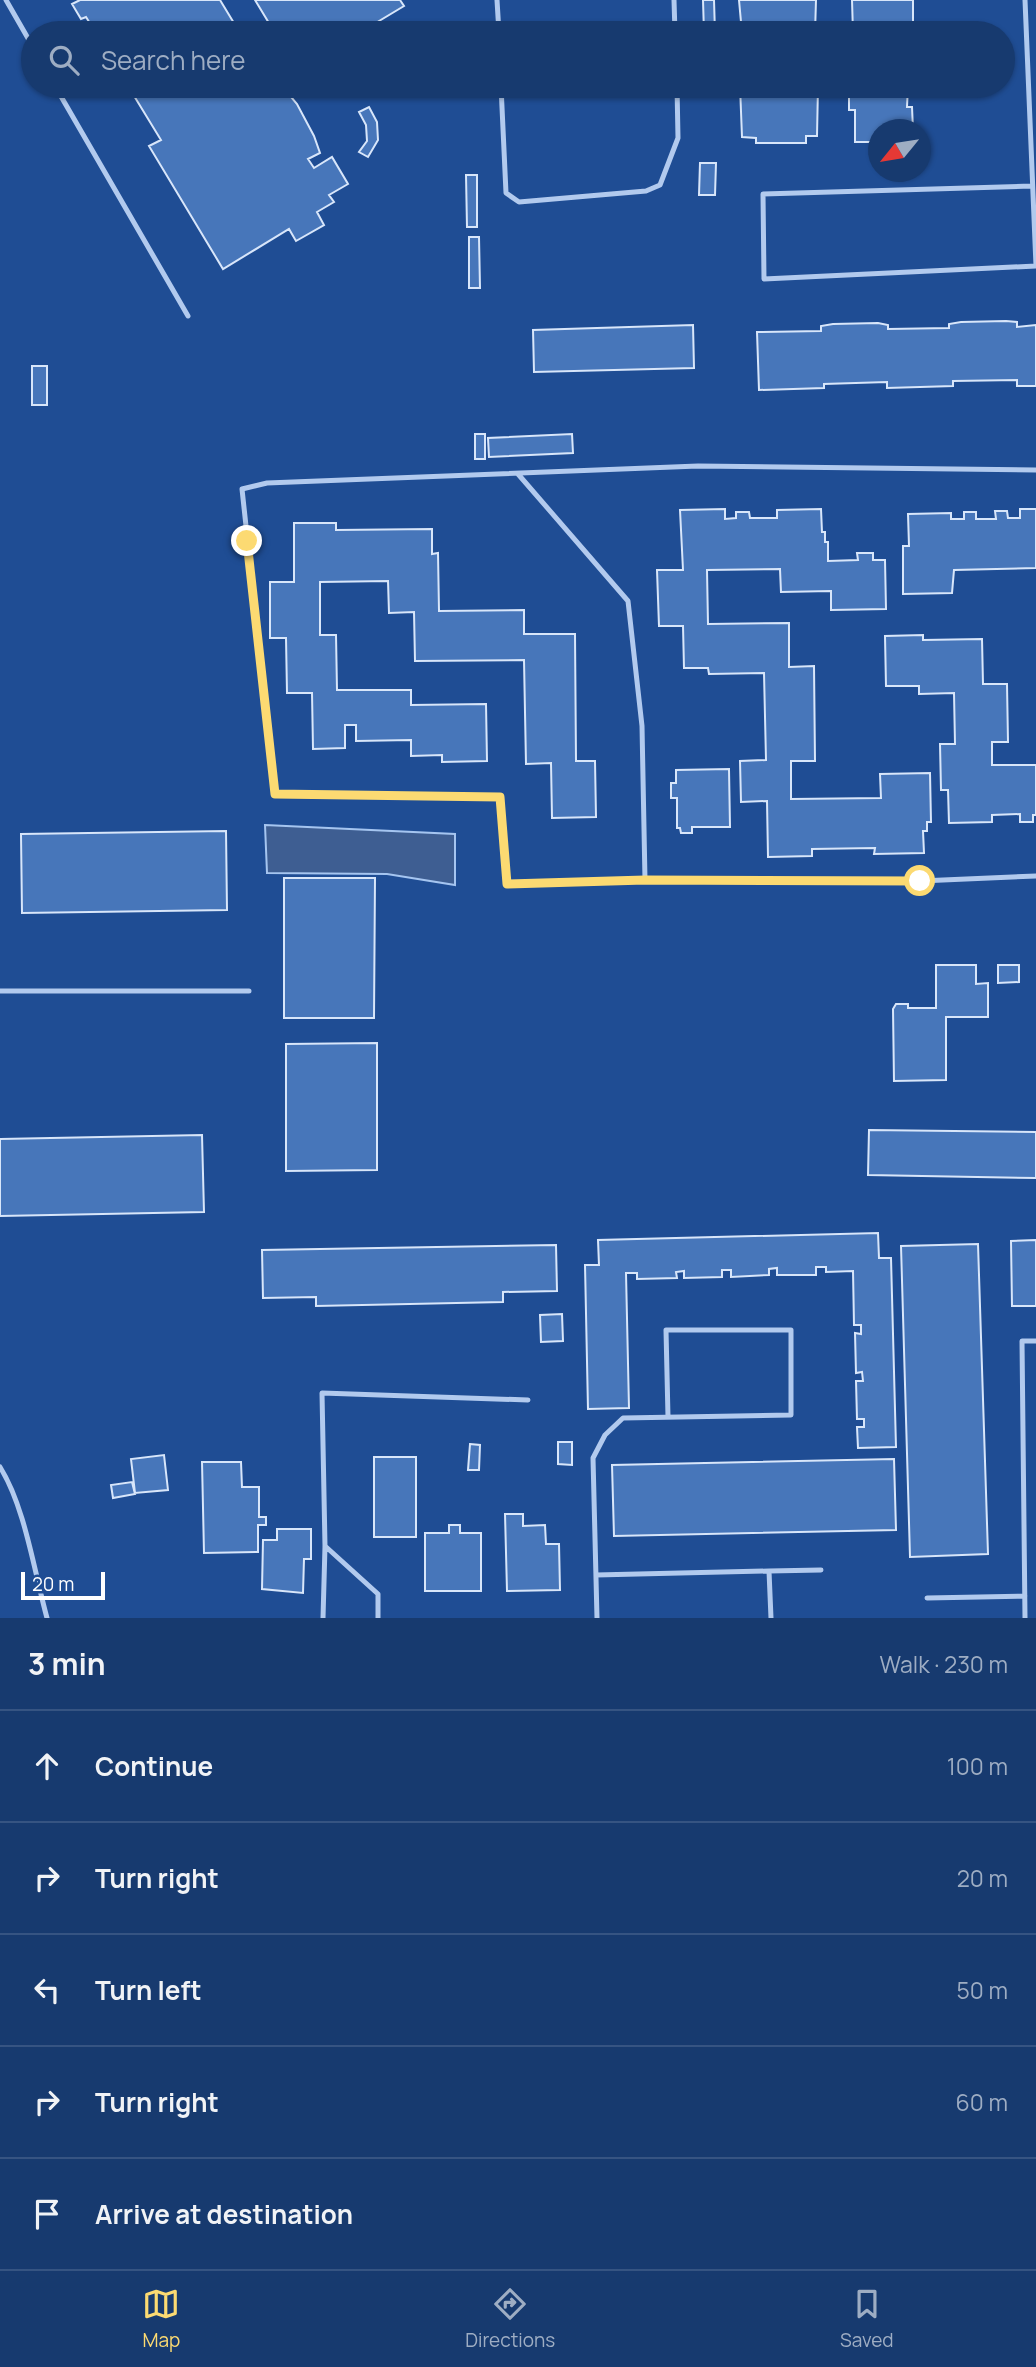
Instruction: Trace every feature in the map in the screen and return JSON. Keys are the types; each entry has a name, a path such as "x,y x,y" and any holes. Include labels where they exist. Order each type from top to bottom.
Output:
{"lane":[{"path":"6,0 21,26"},
{"path":"498,0 499,21"},
{"path":"674,0 675,21"},
{"path":"1025,0 1036,266 764,279 763,194 1031,186"},
{"path":"62,98 188,316"},
{"path":"502,98 506,193 519,202 653,188 660,185 667,173 678,138 677,98"},
{"path":"1036,470 698,466 267,483 242,489 275,794 500,797 507,884 645,880 920,881 1036,876"},
{"path":"518,474 628,601 642,726 645,880"},
{"path":"0,991 249,992"},
{"path":"597,1618 593,1458 605,1435 622,1418 791,1415 792,1330 666,1330 668,1417"},
{"path":"1025,1618 1023,1341 1036,1341"},
{"path":"323,1618 325,1546 322,1393 528,1400"},
{"path":"0,1466 15,1502 47,1618"},
{"path":"325,1546 378,1594 378,1618"},
{"path":"596,1575 821,1570"},
{"path":"769,1571 771,1618"},
{"path":"927,1598 1025,1596"}],"water":[{"path":"265,825 455,834 455,885 387,874 267,873"}],"building":[{"path":"80,0 220,0 233,21 88,21 86,17 81,19 72,4"},
{"path":"255,0 400,0 404,6 379,21 268,21"},
{"path":"703,0 714,0 715,21 704,21"},
{"path":"739,0 816,0 815,21 741,21"},
{"path":"852,0 913,0 913,21 853,21"},
{"path":"135,98 292,98 314,136 320,153 308,159 314,168 332,157 348,184 329,195 334,202 317,212 324,225 296,241 289,229 223,269 149,146 161,140"},
{"path":"740,98 818,98 817,136 806,136 806,143 756,143 756,138 742,137"},
{"path":"849,98 907,98 907,107 912,107 913,119 868,119 868,142 855,142 855,110 849,110"},
{"path":"369,107 377,122 378,140 368,157 359,152 367,141 366,125 359,112"},
{"path":"700,163 716,163 715,195 699,195"},
{"path":"466,175 477,175 477,227 467,227"},
{"path":"469,237 479,237 480,288 469,288"},
{"path":"961,322 1017,322 1017,327 1036,325 1036,386 1017,386 1017,380 953,381 953,386 887,388 887,382 759,390 757,332 821,331 821,326 833,324 878,323 888,325 888,329 949,328 949,324"},
{"path":"693,325 694,368 534,372 533,330"},
{"path":"32,366 47,366 47,405 32,405"},
{"path":"475,434 485,434 485,459 475,459"},
{"path":"572,434 573,453 489,457 488,438"},
{"path":"725,509 725,519 736,518 736,512 749,512 750,518 777,518 777,510 821,509 822,532 825,532 825,542 828,542 828,561 858,560 857,553 873,553 873,560 885,560 886,609 831,610 831,591 781,592 780,569 707,570 708,624 789,623 789,667 814,666 815,761 791,761 791,799 881,798 880,774 930,773 931,822 927,822 927,831 923,831 924,853 874,854 875,848 812,849 812,856 768,857 767,801 741,802 740,761 766,760 764,673 709,674 708,668 684,668 683,626 659,626 657,570 683,570 680,510"},
{"path":"1020,509 1036,509 1036,568 954,570 952,593 903,594 903,546 909,546 908,514 951,513 951,519 964,519 964,512 976,512 976,519 996,519 995,511 1007,511 1008,518 1020,518"},
{"path":"294,523 336,523 336,530 432,529 432,554 438,553 439,611 524,610 524,634 575,634 576,761 595,761 596,817 552,818 551,763 526,764 524,660 415,661 414,612 389,613 388,581 320,582 320,635 336,635 337,690 411,690 411,705 486,704 487,761 442,762 442,755 411,756 411,740 356,741 356,725 345,725 345,748 313,749 312,693 287,693 286,638 270,638 270,582 294,582"},
{"path":"923,635 923,640 982,639 983,684 1007,684 1008,742 992,742 992,765 1036,765 1036,815 1033,815 1033,822 1020,822 1020,814 992,815 992,822 949,823 948,790 941,790 940,744 955,744 954,693 919,694 919,686 886,686 885,636"},
{"path":"729,769 730,827 692,827 692,833 681,833 680,828 677,828 677,798 671,798 671,783 676,783 676,770"},
{"path":"226,831 227,910 22,913 21,834"},
{"path":"284,878 375,878 374,1018 284,1018"},
{"path":"936,965 976,965 976,984 988,983 988,1017 946,1017 946,1080 894,1081 893,1009 896,1004 908,1004 908,1008 936,1008"},
{"path":"998,965 1019,965 1019,982 998,983"},
{"path":"377,1043 377,1170 286,1171 286,1044"},
{"path":"869,1130 1036,1132 1036,1178 868,1175"},
{"path":"202,1135 204,1212 0,1216 0,1139"},
{"path":"878,1233 879,1258 891,1258 896,1447 858,1448 857,1427 864,1427 864,1419 857,1419 856,1381 863,1381 862,1372 856,1373 855,1333 861,1334 861,1325 854,1325 853,1271 826,1272 826,1267 816,1267 816,1275 777,1275 777,1268 769,1269 769,1275 731,1277 731,1270 722,1270 722,1277 684,1278 684,1271 676,1272 677,1278 637,1279 637,1273 626,1273 629,1408 588,1409 585,1265 599,1265 598,1240"},
{"path":"1036,1240 1036,1306 1012,1306 1011,1241"},
{"path":"978,1244 988,1554 910,1557 901,1246"},
{"path":"556,1245 557,1291 503,1292 503,1302 316,1306 316,1297 263,1298 262,1250"},
{"path":"562,1314 563,1341 541,1342 540,1315"},
{"path":"558,1442 572,1442 572,1465 558,1464"},
{"path":"470,1444 480,1445 479,1470 468,1470"},
{"path":"164,1455 168,1490 135,1493 131,1459"},
{"path":"374,1457 416,1457 416,1537 374,1537"},
{"path":"894,1459 896,1530 614,1536 612,1465"},
{"path":"202,1462 241,1462 242,1487 259,1487 259,1517 266,1517 266,1525 258,1525 258,1552 204,1553"},
{"path":"132,1482 135,1494 113,1498 111,1485"},
{"path":"505,1514 523,1514 523,1526 545,1525 546,1544 559,1544 560,1590 507,1591"},
{"path":"449,1525 460,1525 460,1533 481,1533 481,1591 425,1591 425,1533 449,1533"},
{"path":"277,1529 311,1529 311,1559 304,1559 303,1593 262,1589 263,1540 277,1540"}],"route":[{"path":"247,541 275,794 500,797 507,884 645,880 920,881"}]}
